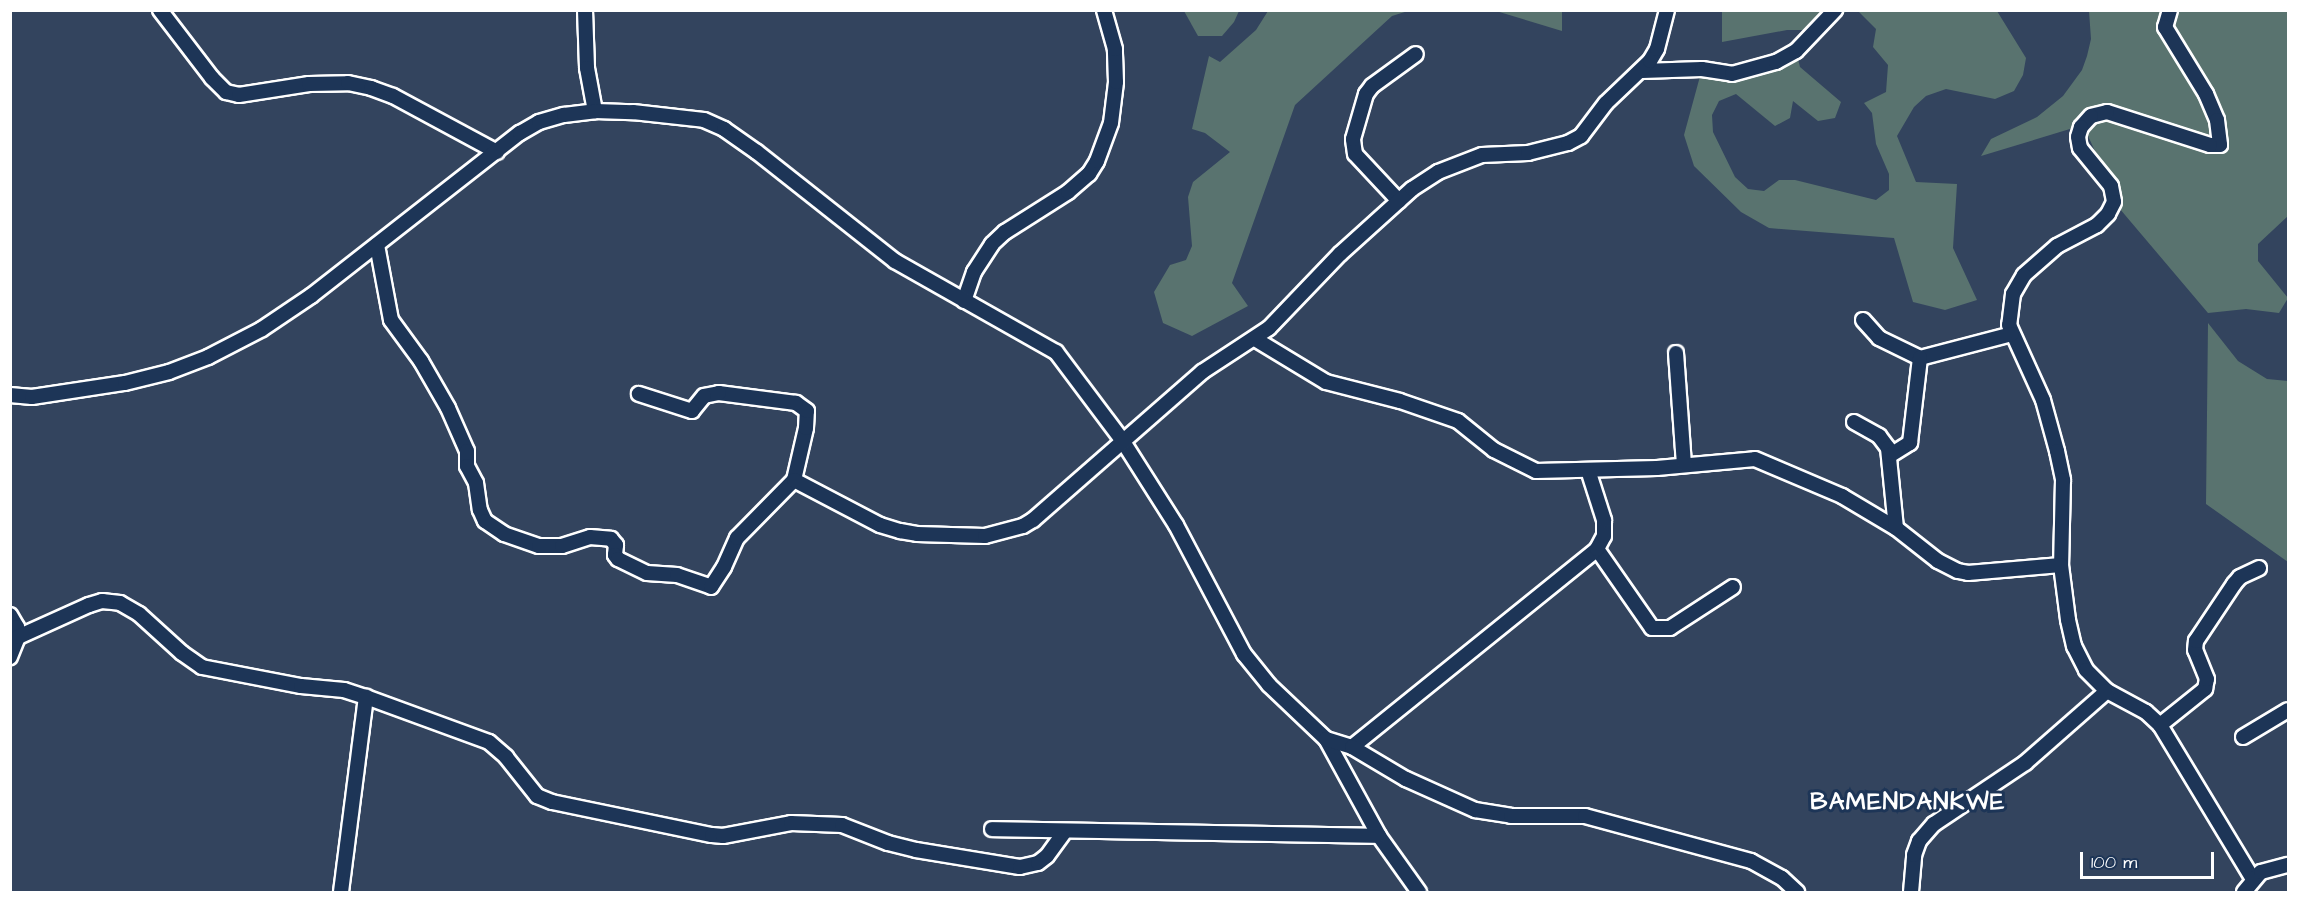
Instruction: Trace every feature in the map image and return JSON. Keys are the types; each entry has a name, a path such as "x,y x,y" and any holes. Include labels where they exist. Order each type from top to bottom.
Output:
{"street":[{"path":"160,10 212,78 226,92 239,95 309,84 348,83 371,88 393,96 496,152"},
{"path":"585,10 587,68 595,111"},
{"path":"964,301 974,272 992,244 1005,232 1068,192 1089,174 1097,161 1111,123 1116,81 1114,49 1104,10"},
{"path":"794,480 880,525 917,534 985,536 1006,533 1033,520 1202,372 1255,339 1291,307 1340,254 1399,201 1438,172 1482,155 1528,153 1576,140 1606,103 1642,71 1657,49 1668,10"},
{"path":"1642,71 1702,69 1732,74 1776,62 1796,51 1835,10"},
{"path":"2170,10 2165,27 2206,94 2217,120 2220,145 2210,145 2107,112 2091,116 2081,127 2078,137 2080,148 2111,186 2114,202 2108,214 2097,225 2057,246 2024,275 2013,294 2009,325 2043,400 2063,480 2061,566 2067,620 2074,646 2086,670 2107,691 2146,712 2160,725 2253,879"},
{"path":"1399,201 1355,154 1353,140 1366,94 1372,86 1416,54"},
{"path":"10,395 32,397 125,383 169,372 208,357 262,329 291,309 378,245 496,152 539,122 564,115 595,111 704,120 723,129 895,261 1056,352 1122,440 1176,525 1244,654 1269,685 1326,739 1379,836 1419,892"},
{"path":"378,245 391,320 421,361 448,408 467,451 467,466 476,483 480,510 485,521 504,534 539,546 562,546 590,537 611,539 616,545 615,555 618,559 648,573 676,575 708,587 715,585 737,538 794,480 806,428 807,411 802,406 719,393 704,396 692,411 639,394"},
{"path":"1863,320 1879,338 1920,358 2012,334"},
{"path":"1255,339 1326,382 1400,401 1458,421 1494,450 1527,469 1543,472 1755,459 1842,496 1896,528 1938,561 1958,571 1968,573 2061,566"},
{"path":"1677,353 1684,465"},
{"path":"1889,456 1910,442 1920,358"},
{"path":"1854,422 1884,440 1889,456 1896,528"},
{"path":"1352,747 1598,549 1604,537 1604,520 1588,470"},
{"path":"1598,549 1652,628 1670,628 1733,588"},
{"path":"2160,725 2205,689 2206,679 2195,650 2196,641 2240,577 2259,568"},
{"path":"18,637 89,605 102,601 120,603 139,614 182,654 202,666 301,686 344,690 366,697 489,742 506,757 537,796 552,802 712,835 723,836 790,823 842,825 888,843 1020,867 1038,863 1047,856 1065,831"},
{"path":"10,615 17,627 18,637 10,657"},
{"path":"1911,892 1914,855 1919,841 1934,824 2025,764 2107,691"},
{"path":"341,892 366,697"},
{"path":"2243,736 2289,710"},
{"path":"1326,739 1352,747 1407,779 1474,810 1510,816 1585,816 1751,861 1782,878 1797,892"},
{"path":"992,829 1379,836"},
{"path":"2244,892 2253,879 2261,873 2289,865"}],"green space":[{"path":"1184,11 1239,11 1234,22 1222,36 1198,36"},
{"path":"1268,11 1408,11 1392,16 1295,105 1232,283 1248,306 1192,336 1163,323 1154,292 1170,265 1186,260 1192,246 1188,197 1193,182 1230,152 1205,133 1192,129 1209,56 1220,62 1256,30"},
{"path":"1496,11 1562,11 1562,31"},
{"path":"1722,11 1847,11 1819,30 1787,30 1722,42"},
{"path":"1858,11 1997,11 2026,58 2023,75 2014,91 1995,99 1946,89 1926,96 1914,107 1897,136 1916,182 1957,184 1953,248 1977,300 1945,310 1913,302 1894,238 1769,228 1741,212 1694,166 1684,135 1702,69 1732,74 1796,51 1800,67 1841,102 1835,118 1818,121 1793,101 1790,118 1775,126 1736,94 1719,101 1712,115 1713,132 1735,177 1748,189 1764,191 1779,180 1795,180 1876,200 1889,190 1889,174 1876,144 1872,113 1864,103 1886,92 1888,65 1873,47 1876,29"},
{"path":"2089,11 2288,11 2288,216 2258,244 2258,261 2288,298 2279,313 2246,309 2208,313 2114,202 2111,186 2083,125 1981,156 1991,139 2037,117 2063,96 2082,70 2087,56 2091,39"},
{"path":"2208,323 2238,361 2267,379 2288,381 2288,562 2206,504"}],"district":[{"name":"BAMENDANKWE","path":"1908,803"}]}
